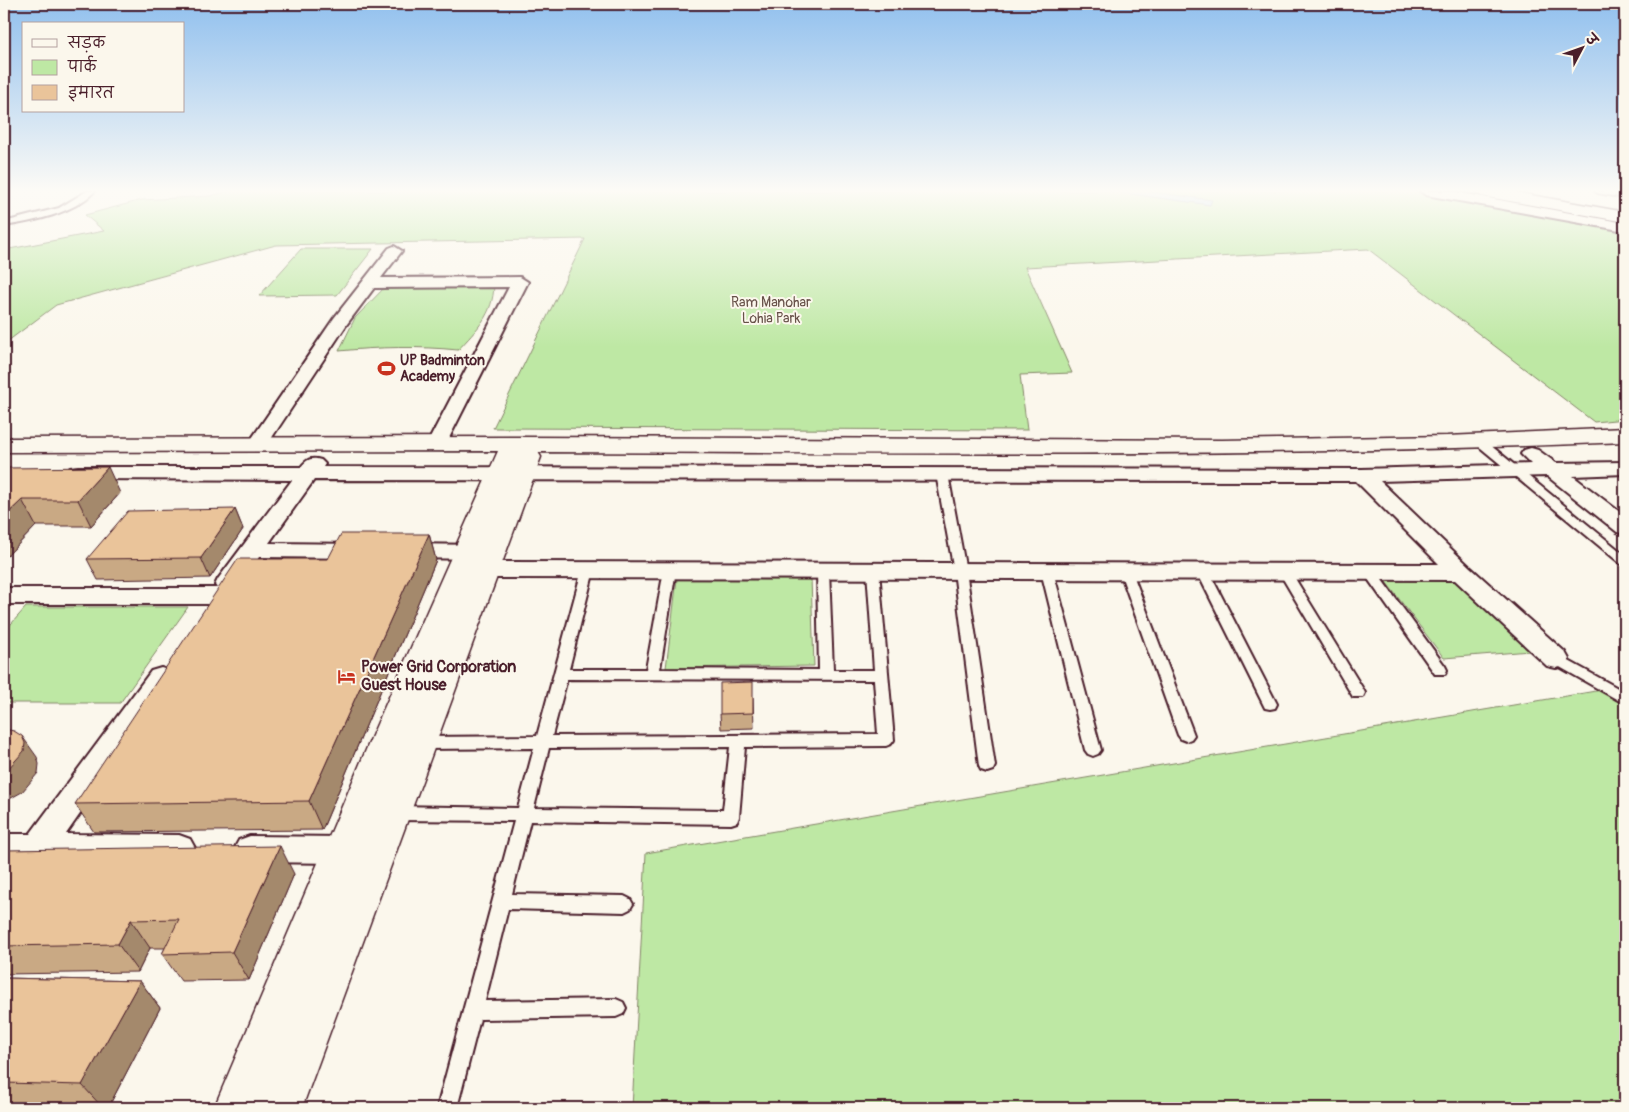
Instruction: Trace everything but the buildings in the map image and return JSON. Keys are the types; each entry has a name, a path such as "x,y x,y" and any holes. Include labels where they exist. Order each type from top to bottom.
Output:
{"street":[{"path":"258,444 340,322 394,251"},
{"path":"370,282 520,282 437,444"},
{"path":"61,473 516,461 1237,461 1488,448 1625,434"},
{"path":"4,445 437,444 516,461 942,474 1362,475 1523,462 1625,450"},
{"path":"1488,448 1523,462 1552,470 1625,468"},
{"path":"4,456 314,465"},
{"path":"279,1108 420,743 516,461"},
{"path":"202,620 314,465"},
{"path":"1552,470 1625,527"},
{"path":"1362,475 1461,572 1556,659"},
{"path":"253,550 482,558 588,570 1461,572"},
{"path":"237,1108 342,850 482,558"},
{"path":"6,599 219,596"},
{"path":"39,847 173,661"},
{"path":"4,847 342,850"}],"lane":[{"path":"1523,462 1625,561"},
{"path":"942,474 960,571 987,766"},
{"path":"447,1108 588,570"},
{"path":"652,675 670,570"},
{"path":"823,571 826,675"},
{"path":"420,743 886,740 873,571"},
{"path":"1047,571 1093,750"},
{"path":"1126,572 1186,735"},
{"path":"1203,572 1270,704"},
{"path":"1285,572 1358,693"},
{"path":"1369,572 1440,670"},
{"path":"1556,659 1625,699"},
{"path":"561,674 881,675"},
{"path":"394,812 731,816 738,742"},
{"path":"501,901 624,904"},
{"path":"473,1010 616,1008"}],"green space":[{"name":"Ram Manohar Lohia Park","path":"41,243 384,243 276,245 56,305 4,344 4,250"},
{"name":"Ram Manohar Lohia Park","path":"583,243 1625,243 1625,419 1594,422 1368,249 1025,267 1072,373 1020,375 1027,430 493,428"},
{"path":"301,249 373,249 337,295 259,296"},
{"path":"387,285 440,288 494,285 491,305 483,321 458,350 398,348 339,351 355,318"},
{"path":"811,578 814,666 666,668 677,579"},
{"path":"1383,578 1456,578 1530,651 1444,658"},
{"path":"26,607 188,607 120,703 4,703 4,632"},
{"path":"1625,686 1625,1108 632,1108 646,853"}],"place":[{"name":"UP Badminton Academy","path":"386,368"},
{"name":"Power Grid Corporation Guest House","path":"347,676"}]}
